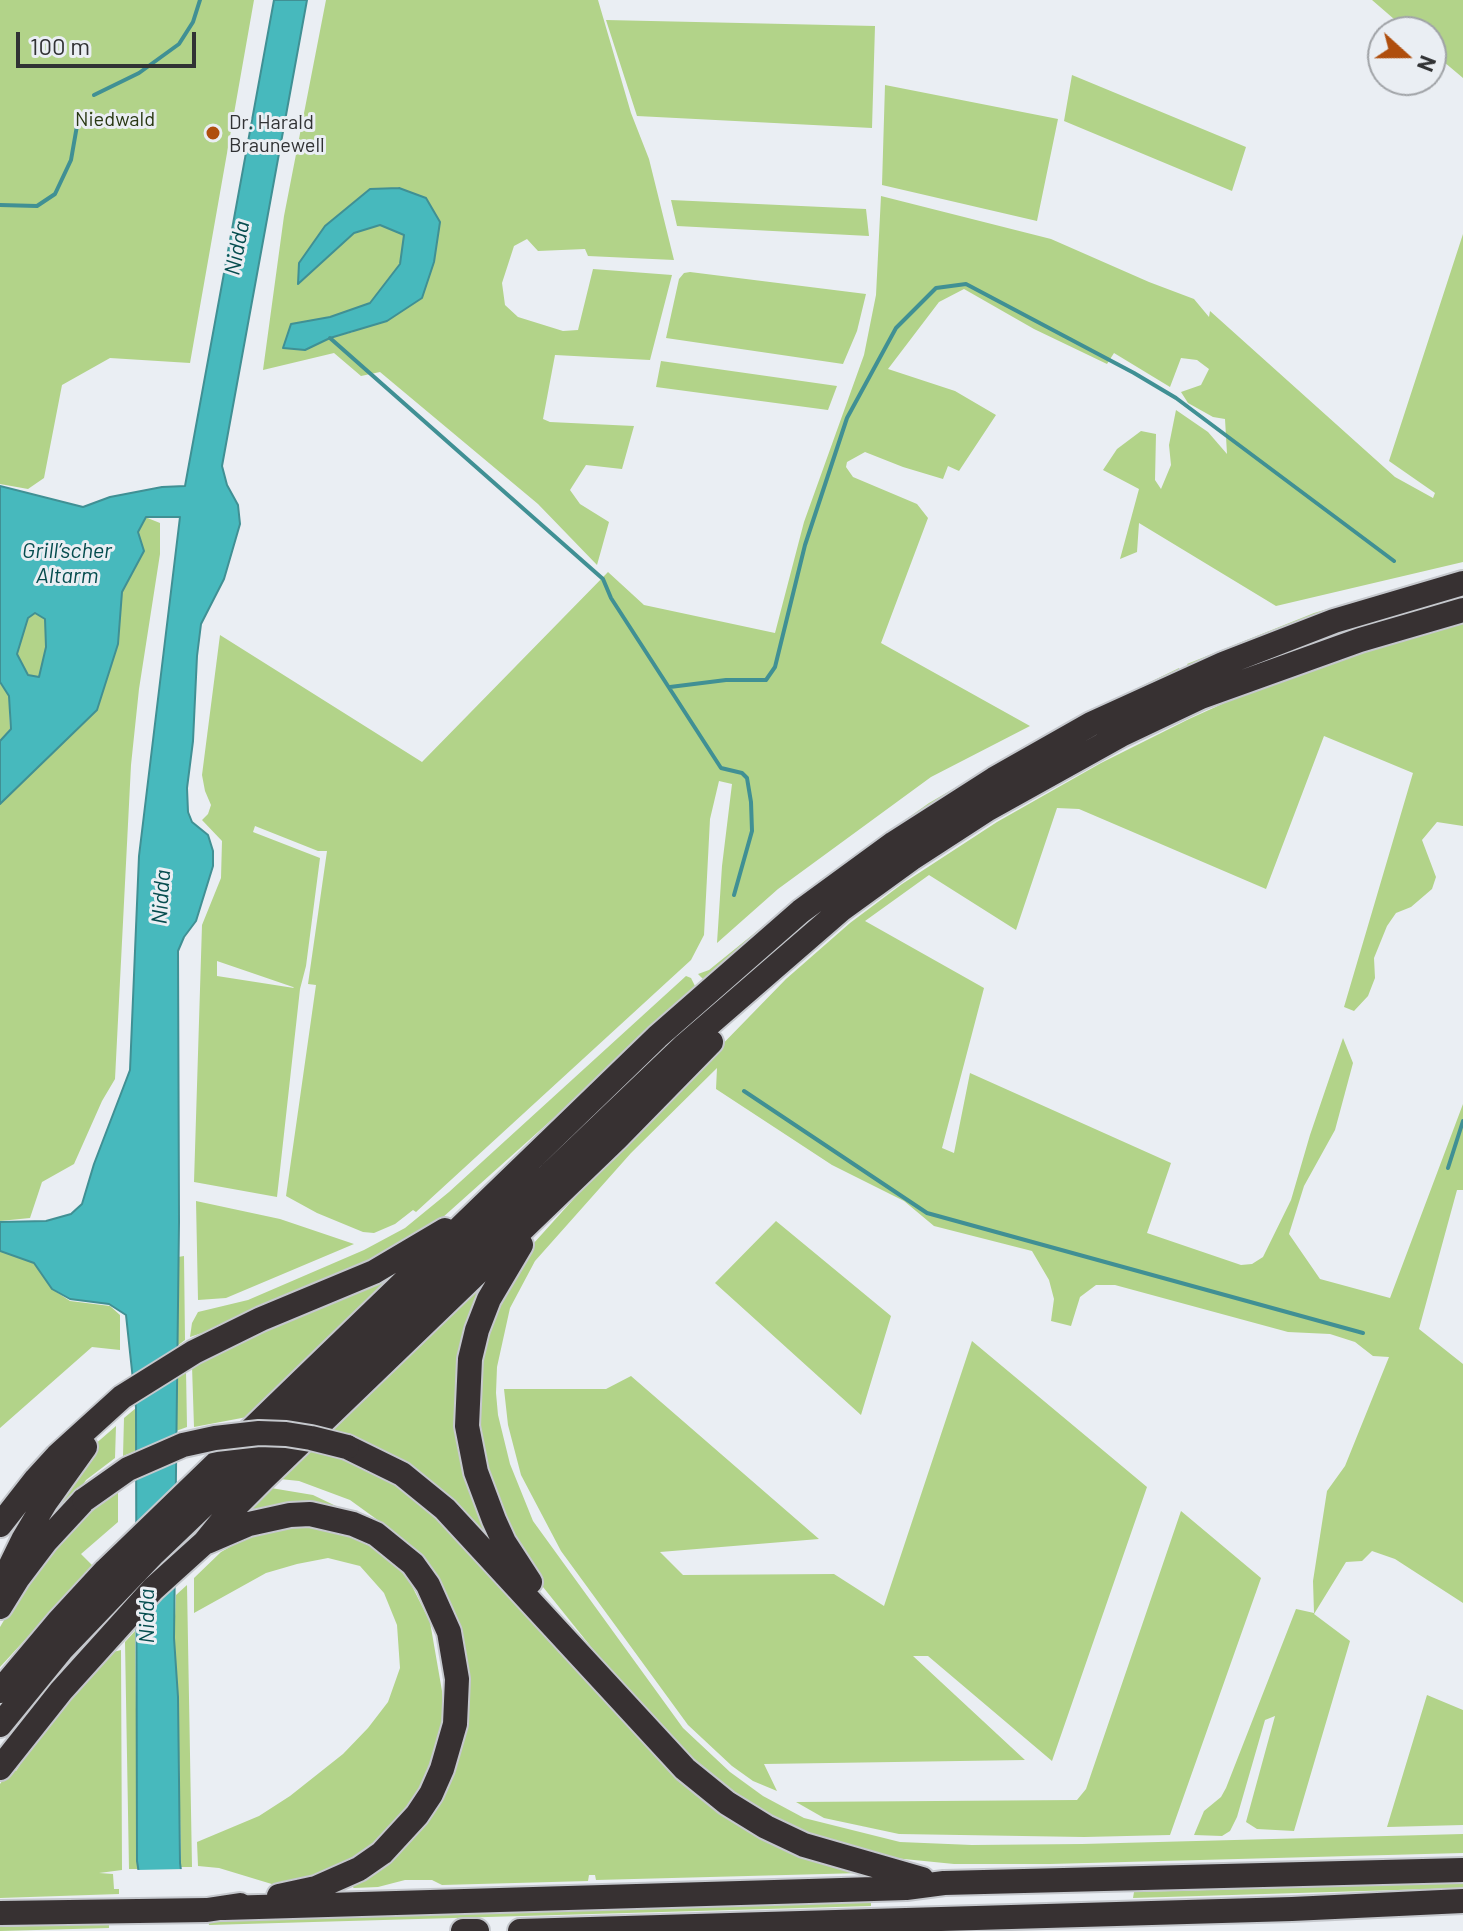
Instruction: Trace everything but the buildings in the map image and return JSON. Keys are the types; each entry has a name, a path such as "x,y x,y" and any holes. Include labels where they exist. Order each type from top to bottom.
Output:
{"highway":[{"path":"0,1691 106,1570 717,982 801,911 894,843 956,803 1091,724 1223,664 1334,621 1463,583"},
{"path":"0,1725 62,1649 112,1595 685,1045 842,909 988,809 1121,735 1201,697 1360,640 1463,610"},
{"path":"0,1768 61,1691 153,1589 204,1543 264,1478 617,1138 842,909"},
{"path":"562,1636 504,1542 476,1472 467,1426 470,1359 489,1299 507,1265 519,1247 594,1168 617,1138"},
{"path":"0,1525 36,1479 154,1377 194,1352 261,1319 374,1272 481,1208"},
{"path":"0,1587 45,1503 96,1426"},
{"path":"0,1607 46,1541 84,1500 128,1469 183,1445 259,1433 286,1434 347,1447 402,1474 445,1509 685,1769 727,1803 804,1845 944,1883"},
{"path":"204,1543 249,1524 290,1515 333,1518 376,1534 413,1564 428,1585 449,1632 457,1679 450,1747 431,1794 417,1815 382,1853 359,1869 316,1888 216,1909"},
{"path":"0,1913 1463,1870"},
{"path":"520,1931 1292,1909 1463,1901"},
{"path":"463,1931 477,1931"}],"green space":[{"name":"Niedwald","path":"0,0 254,0 190,363 110,358 62,385 44,478 28,489 0,484"},
{"path":"326,0 598,0 631,113 649,159 674,260 588,256 585,249 538,251 527,239 514,246 502,283 505,305 518,317 563,331 578,330 593,269 672,275 650,360 555,355 543,419 550,422 634,426 622,469 586,465 570,490 580,504 609,522 597,565 538,504 380,372 361,376 334,353 263,370 284,216","holes":["440,222 353,332 330,338 305,350 284,347 291,324 330,317 370,303 400,264 404,234 380,225 354,233 299,283 299,263 325,226"]},
{"path":"1372,0 1463,0 1463,78 1447,64 1447,16 1390,16"},
{"path":"606,20 875,26 872,128 637,116"},
{"path":"1072,75 1246,147 1232,191 1064,121"},
{"path":"885,85 1058,119 1037,221 882,185"},
{"path":"881,196 1051,239 1194,299 1209,317 1210,311 1395,477 1433,498 1435,493 1389,461 1463,234 1463,562 1276,606 1139,523 1137,552 1120,559 1139,489 1103,470 1117,449 1141,431 1156,434 1155,480 1161,489 1171,465 1169,445 1176,410 1208,432 1227,454 1225,419 1213,417 1188,403 1181,392 1201,385 1209,369 1197,360 1181,358 1170,387 1114,353 1107,364 1034,329 964,289 939,302 888,369 955,391 996,415 959,471 948,466 943,479 865,452 847,462 846,467 853,477 917,504 928,518 881,643 1030,726 931,777 778,889 717,943 732,784 719,781 710,819 704,935 691,960 416,1212 413,1210 395,1224 374,1233 363,1232 317,1213 286,1196 316,985 308,984 327,851 318,851 255,826 253,832 320,858 306,966 300,989 277,1197 194,1182 202,925 221,878 222,841 202,820 211,805 202,775 220,635 422,762 608,572 644,605 775,633 804,522 864,355 876,295","holes":["217,961 293,987 217,976"]},
{"path":"671,200 866,209 869,236 677,226"},
{"path":"690,272 866,294 857,331 843,364 666,338 679,279"},
{"path":"661,361 837,386 828,410 656,387"},
{"path":"145,517 160,523 160,554 139,689 131,765 115,1079 74,1164 42,1182 30,1218 0,1221 0,804 97,710 118,644 121,592 144,551 137,532"},
{"path":"1463,569 1463,572 1363,601 1189,667 1187,664 1314,613"},
{"path":"35,613 45,619 46,647 39,677 28,675 17,654 28,618"},
{"path":"1463,620 1463,826 1437,822 1422,840 1436,877 1432,889 1411,907 1396,913 1387,926 1374,958 1375,978 1368,996 1354,1011 1344,1007 1413,773 1324,736 1266,889 1079,809 1057,808 1016,930 929,875 865,921 984,988 942,1148 954,1153 970,1073 1171,1163 1147,1233 1241,1265 1252,1264 1263,1257 1291,1200 1343,1038 1353,1063 1335,1130 1304,1186 1289,1234 1320,1279 1390,1298 1463,1104 1463,1190 1457,1190 1419,1329 1463,1364 1463,1603 1395,1559 1372,1551 1362,1561 1346,1562 1314,1614 1350,1641 1294,1831 1257,1829 1246,1822 1275,1716 1265,1720 1237,1817 1230,1831 1222,1836 1194,1835 1204,1811 1221,1797 1226,1788 1296,1609 1314,1613 1313,1581 1327,1491 1345,1466 1389,1357 1373,1356 1355,1342 1330,1334 1288,1332 1115,1285 1096,1285 1080,1297 1071,1326 1051,1321 1054,1299 1049,1280 1032,1251 934,1226 904,1201 832,1165 716,1089 717,1068 631,1153 535,1261 510,1308 497,1367 496,1393 510,1464 533,1521 683,1728 730,1772 763,1796 804,1818 900,1842 972,1845 1463,1834 1463,1853 954,1864 874,1856 792,1831 720,1788 641,1709 624,1684 543,1587 517,1546 494,1494 478,1429 479,1366 489,1325 524,1254 598,1172 786,979 850,923 902,884 997,822 1101,763 1189,719 1242,695 1348,655"},
{"path":"1179,668 1179,671 1105,706 768,925 703,979 698,974 709,970 819,881 929,803 1072,720"},
{"path":"0,683 9,696 10,729 0,741"},
{"path":"686,976 695,986 566,1107 442,1218 411,1241 363,1269 204,1336 202,1333 190,1337 198,1312 248,1300 364,1250 405,1228 449,1192"},
{"path":"196,1201 280,1219 354,1244 226,1298 198,1300"},
{"path":"776,1221 891,1316 861,1415 715,1283"},
{"path":"0,1251 34,1263 52,1289 70,1301 110,1306 120,1315 120,1350 92,1347 0,1428"},
{"path":"419,1252 247,1417 194,1427 192,1366"},
{"path":"184,1256 185,1340 177,1346 178,1257"},
{"path":"497,1270 461,1396 509,1562 361,1441 332,1429"},
{"path":"972,1341 1147,1487 1052,1761 928,1656 913,1656 1025,1760 764,1764 777,1791 753,1781 688,1725 561,1551 521,1475 508,1425 504,1389 606,1389 631,1376 819,1539 660,1552 683,1575 834,1574 884,1606"},
{"path":"186,1370 187,1427 176,1431 177,1378"},
{"path":"136,1408 136,1451 123,1456 124,1418"},
{"path":"116,1426 115,1458 86,1480 13,1565 93,1446"},
{"path":"310,1450 354,1463 416,1495 600,1691 597,1693 600,1697 603,1694 649,1746 862,1873 596,1880 595,1875 589,1875 588,1881 442,1885 432,1880 405,1880 378,1887 354,1888 346,1882 396,1849 463,1695 413,1558 379,1521 350,1500 299,1481 280,1479"},
{"path":"271,1488 313,1495 359,1517 233,1524"},
{"path":"118,1490 118,1522 81,1554 93,1566 0,1667 0,1627 22,1590 82,1513"},
{"path":"1181,1511 1261,1578 1170,1835 899,1834 824,1818 796,1802 1077,1800 1086,1789"},
{"path":"286,1526 327,1526 352,1533 385,1554 409,1580 430,1622 442,1691 444,1742 422,1795 394,1833 334,1870 275,1885 219,1868 198,1866 197,1842 259,1816 343,1754 388,1702 400,1668 397,1625 384,1593 360,1566 328,1558 297,1564 266,1573 194,1613 194,1578 221,1552 258,1531"},
{"path":"187,1585 192,1867 181,1867 174,1638 176,1595"},
{"path":"135,1631 138,1869 129,1869 125,1642"},
{"path":"121,1650 122,1870 99,1873 113,1874 114,1889 119,1889 119,1894 0,1898 0,1784 11,1769 16,1771 20,1765 16,1761 41,1729 113,1652"},
{"path":"1427,1695 1463,1710 1463,1825 1387,1827"},
{"path":"1463,1883 1463,1888 1133,1898 1134,1892"},
{"path":"871,1900 871,1906 209,1925 208,1920"},
{"path":"109,1923 109,1928 0,1931 0,1927"}],"water":[{"path":"274,0 307,0 222,466 227,485 238,505 240,524 224,579 201,624 197,656 188,812 192,822 208,835 213,866 196,921 178,951 179,1222 174,1638 178,1697 180,1863 189,1931 148,1931 137,1861 136,1408 126,1315 109,1304 70,1299 52,1289 34,1263 0,1251 0,1222 46,1221 71,1214 82,1204 130,1070 139,856 180,517 146,517 138,532 144,551 122,592 118,644 97,710 0,804 0,741 11,729 9,696 0,682 0,486 83,507 110,497 185,486","holes":["35,613 45,619 46,647 39,677 28,675 17,654 28,618"]},
{"path":"399,188 426,198 440,222 434,262 422,298 387,321 330,338 305,350 283,348 291,324 330,317 370,303 400,264 404,235 380,225 354,233 298,284 299,263 325,226 370,189"}],"pier":[{"path":"185,1869 193,1931 144,1931 135,1870"}],"waterway":[{"path":"94,95 139,73 179,44 193,22 200,0"},
{"path":"0,205 37,206 55,194 71,160 78,120"},
{"path":"670,687 726,680 766,680 775,667 805,545 847,418 896,328 936,288 966,284 1176,398 1394,561"},
{"path":"330,338 603,579 611,598 721,768 742,773 747,778 752,831 734,895"},
{"path":"744,1091 927,1213 1363,1333"},
{"path":"1448,1168 1463,1121"}],"place":[{"name":"Dr. Harald Braunewell","path":"213,133"}],"water label":[{"name":"Nidda","path":"237,248"},
{"name":"Grill’scher Altarm","path":"67,564"},
{"name":"Nidda","path":"161,897"},
{"name":"Nidda","path":"147,1616"}]}
